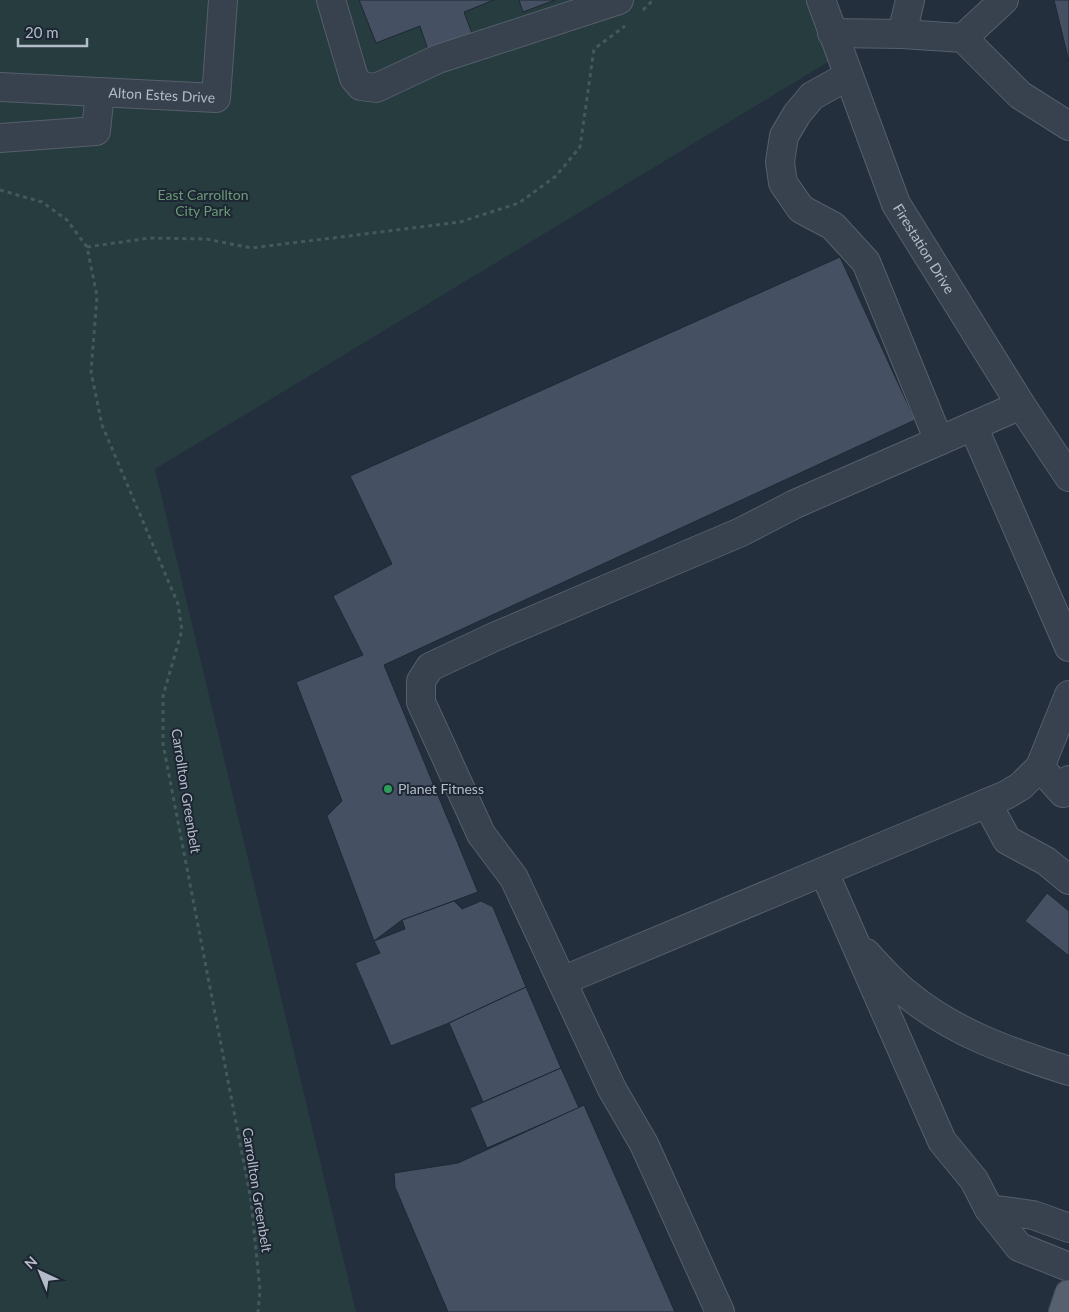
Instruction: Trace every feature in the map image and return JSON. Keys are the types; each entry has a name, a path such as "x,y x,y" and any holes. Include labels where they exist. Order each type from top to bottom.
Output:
{"main road":[{"path":"1063,1312 1069,1294"}],"street":[{"name":"Alton Estes Drive","path":"0,87 216,98 224,0"},
{"path":"331,0 354,78 361,86 376,88 438,60 630,11"},
{"name":"Firestation Drive","path":"821,0 896,204 1021,405 1069,477"},
{"path":"902,34 910,0"},
{"path":"963,38 1004,0"},
{"path":"832,33 902,34 963,38 1020,95 1069,126"},
{"path":"848,76 812,96 797,114 784,136 780,162 783,183 801,209 833,226 866,262 939,441"},
{"name":"Alton Estes Drive","path":"0,138 96,131 100,92"},
{"path":"720,1312 644,1144 612,1089 514,878 481,834 421,702 421,681 430,667 494,637 741,532 795,504 1021,405"},
{"path":"974,426 1069,647"},
{"path":"562,982 987,804 1021,786 1040,767 1069,695"},
{"path":"1040,767 1067,790"},
{"path":"987,804 1007,840 1046,861 1069,880"},
{"path":"824,872 934,1127 942,1141 974,1180 989,1209 1019,1247 1069,1267"},
{"path":"853,939 907,994 937,1015 1012,1052 1069,1071"},
{"path":"989,1209 1033,1215 1069,1228"}],"path":[{"path":"87,247 159,238 206,238 252,248 460,222 519,203 556,176 580,147 594,49 630,11 653,0"},
{"name":"Carrollton Greenbelt","path":"0,190 42,202 67,220 87,247 97,296 91,372 102,425 178,604 182,630 163,696 163,744 250,1200 260,1290 258,1312"}],"green space":[{"name":"East Carrollton City Park","path":"0,0 820,0 838,56 155,469 356,1312 0,1312"}],"building":[{"path":"359,0 494,0 464,12 473,36 429,53 420,26 376,43"},
{"path":"519,0 555,0 523,12"},
{"path":"1054,0 1069,0 1069,62"},
{"path":"840,257 915,420 384,665 478,892 402,920 374,941 327,816 342,801 296,682 363,655 333,596 392,564 350,476"},
{"path":"1047,893 1069,911 1069,956 1025,921"},
{"path":"454,901 462,909 481,901 493,907 526,987 449,1023 391,1046 355,963 380,953 374,941 405,929 402,920"},
{"path":"526,987 561,1068 483,1102 449,1023"},
{"path":"561,1068 579,1108 487,1148 470,1108"},
{"path":"584,1105 675,1312 448,1312 395,1187 394,1173 458,1163"}],"place":[{"name":"Planet Fitness","path":"388,789"}]}
